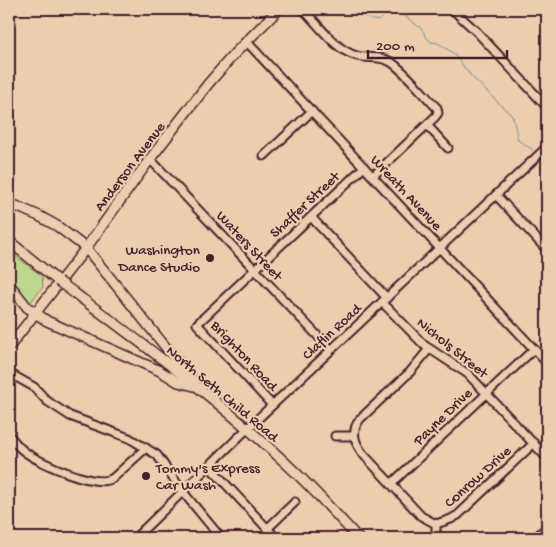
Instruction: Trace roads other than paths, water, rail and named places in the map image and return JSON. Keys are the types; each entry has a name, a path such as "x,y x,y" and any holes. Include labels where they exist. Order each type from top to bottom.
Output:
{"main road":[{"name":"Anderson Avenue","path":"9,347 86,248 150,159 208,84 246,41 279,9"},
{"path":"9,203 39,216 86,248 172,355 186,369 196,386"},
{"name":"North Seth Child Road","path":"9,241 58,281 196,386 247,429 293,470 358,538"},
{"path":"9,284 27,307 47,321 160,371 178,382 196,386"}],"street":[{"path":"303,9 337,44 347,51 358,56 380,57 390,61 437,108 438,113 427,125 373,176"},
{"path":"452,9 476,31 547,107"},
{"name":"Wreath Avenue","path":"246,41 547,362"},
{"path":"264,156 312,111"},
{"path":"427,125 448,148"},
{"name":"Claflin Road","path":"135,538 272,405 547,147"},
{"name":"Waters Street","path":"150,159 331,350"},
{"name":"Shaffer Street","path":"197,324 364,166"},
{"path":"496,196 547,250"},
{"name":"Nichols Street","path":"311,217 429,349 468,374 547,458"},
{"name":"Brighton Road","path":"197,324 272,405"},
{"name":"Payne Drive","path":"391,484 534,348"},
{"path":"335,436 354,436 355,428 360,420 410,372 429,349"},
{"path":"9,373 34,387 48,401 70,416 129,438 158,455 183,492 221,538"},
{"path":"9,435 18,447 38,460 75,476 103,481 108,481 120,473 146,448"},
{"name":"Conrow Drive","path":"354,436 357,447 391,484 421,516 436,524 451,519 458,514 534,443"},
{"path":"209,466 276,538"},
{"path":"267,529 295,502"},
{"name":"Conrow Drive","path":"436,524 436,538"},
{"path":"535,538 547,527"}],"waterway":[{"path":"357,9 367,18 377,21 381,19 387,9"},
{"path":"403,9 406,17 422,29 431,42 438,43 453,53 471,76 513,117 518,140 533,150"},
{"path":"543,161 547,166"},
{"path":"165,530 174,538"}],"place":[{"name":"Washington Dance Studio","path":"210,258"},
{"name":"Tommy's Express Car Wash","path":"146,476"}]}
